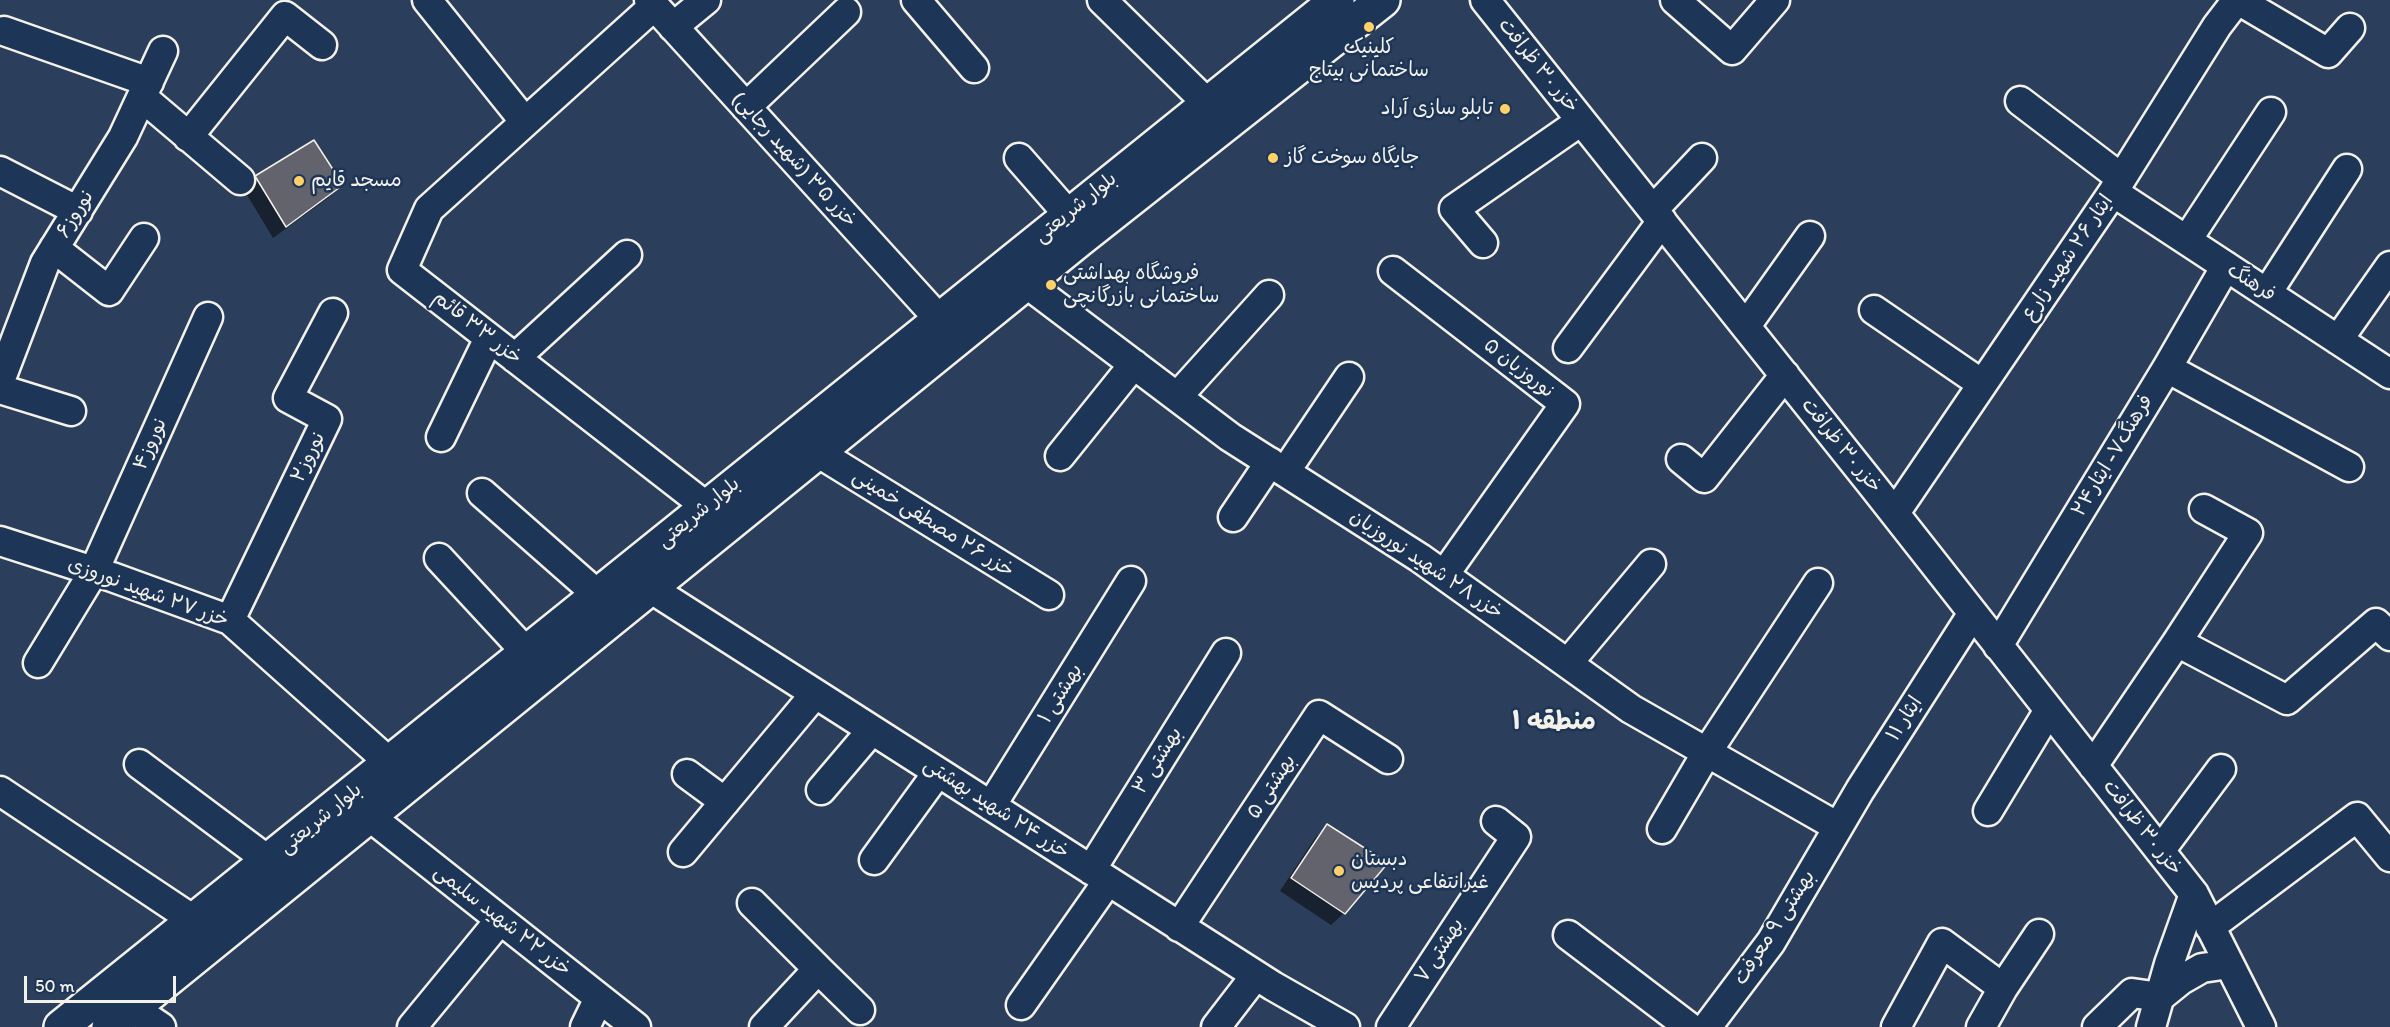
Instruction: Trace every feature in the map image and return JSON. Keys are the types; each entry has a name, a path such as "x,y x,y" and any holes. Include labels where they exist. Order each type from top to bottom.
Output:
{"main road":[{"name":"بلوار شریعتی","path":"121,1017 204,932 268,861 1068,214 1337,0"},
{"name":"بلوار شریعتی","path":"61,1027 204,932 369,816 1026,283 1383,0"}],"street":[{"path":"427,0 525,122 652,3"},
{"path":"673,27 706,0"},
{"path":"916,0 974,68"},
{"path":"1102,0 1207,103"},
{"name":"خزر ۳۰ ظرافت","path":"1485,0 1895,513 2194,894 2261,1027"},
{"path":"1675,0 1732,50 1775,0"},
{"path":"2238,0 2328,53 2350,28"},
{"name":"ایثار ۲۶ شهید زارع","path":"1895,513 2117,185 2217,26 2238,0"},
{"name":"خزر ۳۵ (شهید رجایی)","path":"652,3 939,319"},
{"path":"746,107 846,12"},
{"path":"188,137 285,16 322,45"},
{"path":"4,31 145,90 188,137 240,180"},
{"name":"نوروز۶","path":"0,381 45,263 123,137 163,51"},
{"name":"فرهنگ","path":"2020,101 2117,185 2187,240 2390,374"},
{"path":"2187,240 2271,112"},
{"path":"1483,243 1454,209 1581,121"},
{"name":"خزر ۳۳ قائم","path":"525,122 429,209 402,270 707,507"},
{"path":"1568,348 1657,215 1702,158"},
{"path":"1019,159 1068,214"},
{"path":"2267,293 2347,169"},
{"path":"0,171 78,211"},
{"path":"1746,326 1810,236"},
{"path":"54,248 110,291 144,238"},
{"path":"515,358 627,255"},
{"name":"فرهنگ۷- ایثار۲۴","path":"1998,645 2167,368 2226,266"},
{"path":"2338,340 2390,266"},
{"name":"نوروزیان ۵","path":"1393,271 1565,404 1444,575"},
{"name":"خزر ۲۸ شهید نوروزیان","path":"1026,283 1230,437 1444,575 1631,709 1839,827"},
{"path":"1178,397 1269,295"},
{"path":"1874,310 1982,384"},
{"name":"نوروز۲","path":"230,620 327,419 288,398 333,313"},
{"name":"نوروز۴","path":"38,663 94,571 208,317"},
{"path":"441,437 489,338"},
{"path":"1060,456 1134,364"},
{"path":"2167,368 2349,467"},
{"path":"1681,459 1704,478 1785,375"},
{"path":"1233,517 1277,467 1349,377"},
{"path":"0,389 71,411"},
{"name":"خزر ۲۶ مصطفی خمینی","path":"817,452 1049,595"},
{"path":"482,493 598,594"},
{"path":"2093,766 2248,533 2204,509"},
{"name":"خزر ۲۷ شهید نوروزی","path":"0,541 94,571 230,620 390,763"},
{"path":"439,558 526,652"},
{"path":"1568,663 1651,564"},
{"name":"بهشتی ۱","path":"991,806 1131,581"},
{"path":"1662,829 1707,752 1818,583"},
{"name":"خزر ۲۴ شهید بهشتی","path":"650,588 1179,927 1345,1027"},
{"name":"ایثار ۱۱","path":"1839,827 1973,613"},
{"path":"2177,642 2287,700 2376,623 2390,636"},
{"name":"بهشتی ۳","path":"1021,1005 1100,875 1226,653"},
{"path":"683,852 815,694"},
{"path":"1988,812 2049,710"},
{"name":"بهشتی ۵","path":"1179,927 1319,715 1388,759"},
{"path":"821,790 872,730"},
{"path":"139,764 268,861"},
{"path":"2160,851 2221,769"},
{"path":"874,860 938,772"},
{"path":"687,774 725,802"},
{"path":"0,791 204,932"},
{"name":"خزر ۲۲ شهید سلیمی","path":"369,816 636,1027"},
{"path":"2210,927 2357,817 2390,856"},
{"name":"بهشتی ۷","path":"1391,1027 1516,837 1496,821"},
{"name":"بهشتی ۹ معرفت","path":"1707,1027 1772,942 1839,827"},
{"path":"2151,1027 2169,964 2194,894"},
{"path":"752,903 861,1010"},
{"path":"412,1027 500,920"},
{"path":"1981,1027 2003,988 2039,934"},
{"path":"1568,935 1689,1027"},
{"path":"1896,1027 1942,943 2003,988"},
{"path":"2097,1027 2132,993 2160,997 2181,980 2202,968 2229,964"},
{"path":"764,1027 818,969"},
{"path":"1216,1027 1256,975"},
{"path":"585,1027 599,998"},
{"path":"121,1017 161,1027"}],"building":[{"name":"مسجد قایم","path":"314,140 343,185 286,227 255,176"},
{"name":"دبستان غیرانتفاعی پردیس","path":"1327,824 1388,863 1345,914 1291,878"}],"place":[{"name":"کلینیک ساختمانی بیتاج","path":"1369,27"},
{"name":"تابلو سازی آراد","path":"1505,109"},
{"name":"جایگاه سوخت گاز","path":"1273,158"},
{"name":"مسجد قایم","path":"299,181"},
{"name":"فروشگاه بهداشتی ساختمانی بازرگانچی","path":"1051,285"},
{"name":"دبستان غیرانتفاعی پردیس","path":"1339,871"}],"district":[{"name":"منطقه ۱","path":"1554,722"}]}
